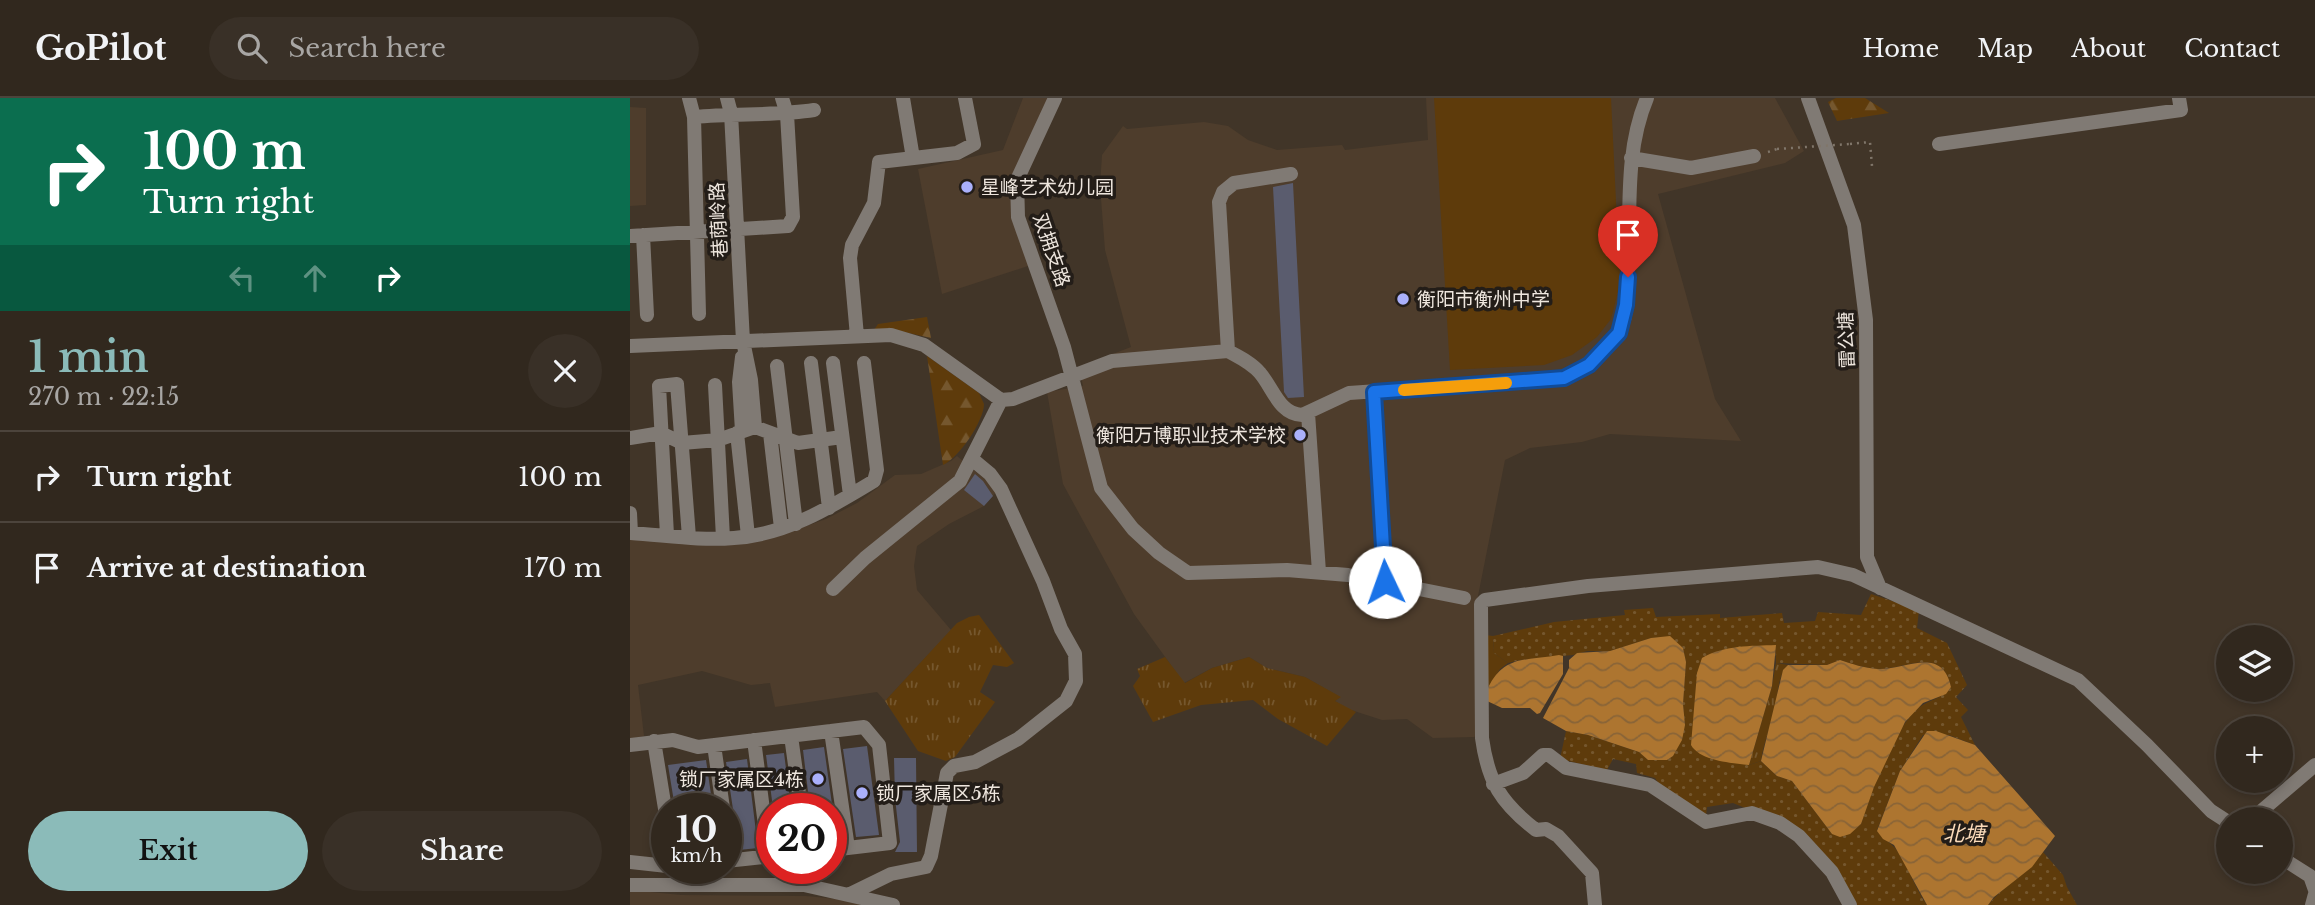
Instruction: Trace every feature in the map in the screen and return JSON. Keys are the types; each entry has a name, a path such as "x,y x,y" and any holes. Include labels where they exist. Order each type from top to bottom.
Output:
{"street":[{"path":"690,98 694,117 699,314"},
{"name":"巷荫岭路","path":"727,98 731,113 743,341 739,382 745,430 748,536"},
{"path":"647,315 637,235 788,226 793,218 787,114 782,98"},
{"path":"903,98 914,158"},
{"path":"856,336 850,258 852,245 874,204 878,162 957,153 974,144 965,98"},
{"name":"双拥支路","path":"1055,98 1017,180 1018,216 1073,377 1090,454 1101,488 1133,529 1159,553 1188,573 1287,570 1319,572 1464,598"},
{"path":"630,346 891,335 924,345 1001,400 1013,399 1112,361 1228,351 1260,372 1278,400 1296,415 1308,414 1349,393 1564,378 1589,365 1619,333 1626,305 1632,158 1637,122 1647,98"},
{"name":"雷公塘","path":"1808,98 1854,225 1866,320 1867,557 1880,588"},
{"path":"1939,144 2181,110 2179,98"},
{"path":"694,117 731,113 787,114 814,110"},
{"path":"1632,158 1690,168 1754,156"},
{"path":"1228,351 1219,202 1223,192 1234,183 1290,174"},
{"path":"811,363 829,508"},
{"path":"833,363 850,495"},
{"path":"630,513 631,533 723,538 748,536 796,524 874,481 877,470 864,363"},
{"path":"777,366 796,524"},
{"path":"667,536 659,386 677,384 688,537"},
{"path":"715,386 723,538"},
{"path":"1374,392 1385,582"},
{"path":"833,589 865,558 960,481 1001,400"},
{"path":"1308,414 1319,572"},
{"path":"630,438 661,433 682,443 718,440 745,430 770,433 798,443 842,437"},
{"path":"770,433 780,528"},
{"path":"848,895 891,874 926,867 931,856 947,773 954,766 975,762 1018,739 1066,701 1076,681 1075,654 1061,629 1002,489 990,474 972,459"},
{"path":"1836,571 1867,557"},
{"path":"1595,905 1592,873 1559,836 1546,829 1536,830 1511,811 1493,783 1482,738 1481,604 1485,600 1588,586 1818,567 1853,575 2078,680 2216,814"},
{"path":"630,745 673,740 698,747 864,727 879,745 890,843 848,848 831,731"},
{"path":"791,736 799,793"},
{"path":"754,740 762,793"},
{"path":"654,741 662,793"},
{"path":"715,745 721,793"},
{"path":"1493,783 1523,773 1542,755 1549,755 1566,768 1650,785 1706,822 1752,813 1780,823 1799,836 1832,872 1850,905"},
{"path":"2266,807 2315,765"},
{"path":"630,863 651,865"},
{"path":"2293,865 2310,876 2315,892 2312,905"},
{"path":"630,885 804,885 893,905"}],"path":[{"path":"1777,149 1870,142 1872,166"}],"shaded area":[{"name":"星峰艺术幼儿园","path":"1023,98 1050,98 1013,177 1031,265 942,294 918,169 1003,150"},
{"name":"衡阳市衡州中学","path":"1426,98 1775,98 1804,151 1785,163 1658,194 1715,399 1741,441 1610,434 1582,442 1530,448 1505,460 1477,601 1479,735 1474,737 1433,738 1407,719 1382,720 1348,709 1335,701 1340,697 1305,677 1267,668 1249,657 1212,668 1184,683 1134,614 1063,484 1047,392 1083,386 1079,367 1131,347 1105,250 1100,186 1102,155 1123,126 1127,129 1204,122 1228,126 1248,140 1277,150 1342,145 1345,150 1428,140"},
{"path":"630,107 646,108 646,205 630,206"},
{"path":"957,456 998,490 984,506 949,524 917,546 914,566 917,590 951,630 885,701 877,692 775,707 770,683 751,685 702,671 638,685 644,736 630,739 630,539 784,534 826,519 857,503 895,475 921,474"},
{"path":"630,890 681,895 806,896 862,905 630,905"}],"green space":[{"path":"1434,98 1611,98 1620,284 1611,319 1597,337 1572,355 1544,365 1450,370"},
{"path":"1836,98 1865,98 1889,113 1837,121 1828,102"},
{"path":"927,317 931,338 891,329 874,330 878,324"},
{"path":"927,356 979,393 984,404 980,420 969,439 956,455 943,465"},
{"path":"1871,594 1919,610 1917,628 1947,643 1967,685 1956,697 1968,710 1961,717 1975,745 1949,735 1923,735 1900,771 1877,830 1898,851 1927,905 1855,905 1831,864 1755,812 1733,803 1707,807 1706,816 1659,784 1655,778 1637,773 1636,764 1613,759 1607,770 1560,759 1566,731 1588,735 1639,752 1648,760 1667,760 1673,756 1685,725 1683,704 1686,662 1683,648 1670,637 1651,638 1610,651 1587,651 1508,663 1494,653 1493,636 1554,622 1625,615 1624,610 1653,608 1656,617 1720,614 1720,618 1782,613 1784,623 1815,621 1818,612 1861,615","holes":["1775,645 1776,663 1827,665 1840,660 1878,669 1922,662 1940,666 1946,674 1951,687 1915,711 1889,750 1861,824 1832,834 1792,781 1777,776 1761,761 1749,765"]},
{"path":"979,615 1014,663 1007,667 993,665 980,692 995,702 955,757 946,761 918,751 885,701 957,623"},
{"path":"1485,635 1493,636 1494,653 1508,663 1500,669 1485,694"},
{"path":"1165,657 1185,683 1212,668 1249,657 1267,668 1305,677 1341,697 1335,701 1356,712 1327,746 1278,719 1253,700 1201,705 1153,722 1133,686 1140,676 1137,669"},
{"path":"1776,663 1788,665 1780,681 1761,761 1749,765 1772,686"},
{"path":"2043,852 2063,875 2077,905 1988,905 2030,867"}],"water":[{"path":"1670,636 1683,648 1686,662 1683,704 1685,725 1682,740 1673,756 1667,760 1648,760 1639,752 1588,735 1566,731 1543,718 1569,668 1569,660 1577,653 1610,651 1651,638"},
{"path":"1776,645 1772,686 1749,765 1701,755 1691,745 1697,673 1702,658 1728,648"},
{"path":"1563,656 1563,674 1540,713 1537,714 1530,708 1502,708 1485,700 1490,684 1497,674 1512,663"},
{"path":"1840,660 1878,669 1931,663 1946,674 1951,687 1946,694 1923,703 1905,722 1874,787 1861,824 1850,834 1840,837 1832,834 1792,781 1777,776 1761,761 1783,670 1788,665 1827,665"},
{"name":"北塘","path":"1927,731 1936,731 1975,745 2055,836 2032,867 1994,897 1988,905 1927,905 1894,845 1883,839 1877,831 1900,771"}],"building":[{"path":"1293,183 1304,397 1288,398 1284,392 1273,187"},
{"path":"975,474 993,496 984,506 964,490"},
{"name":"锁厂家属区5栋","path":"867,746 879,835 856,837 843,749"},
{"name":"锁厂家属区4栋","path":"824,747 830,793 808,793 803,750"},
{"path":"784,753 789,793 771,793 766,755"},
{"path":"894,758 916,758 917,852 895,852 900,842"},
{"path":"747,759 756,848 742,850 742,793 731,793 726,762"},
{"path":"706,760 711,793 673,793 668,765"}],"slow traffic":[{"path":"1404,390 1506,383"}],"place":[{"name":"星峰艺术幼儿园","path":"967,187"},
{"name":"衡阳市衡州中学","path":"1403,299"},
{"name":"衡阳万博职业技术学校","path":"1300,435"},
{"name":"锁厂家属区4栋","path":"818,779"},
{"name":"锁厂家属区5栋","path":"862,793"}],"route":[{"path":"1385,582 1374,392 1564,378 1589,365 1619,333 1626,305 1628,277"}]}
